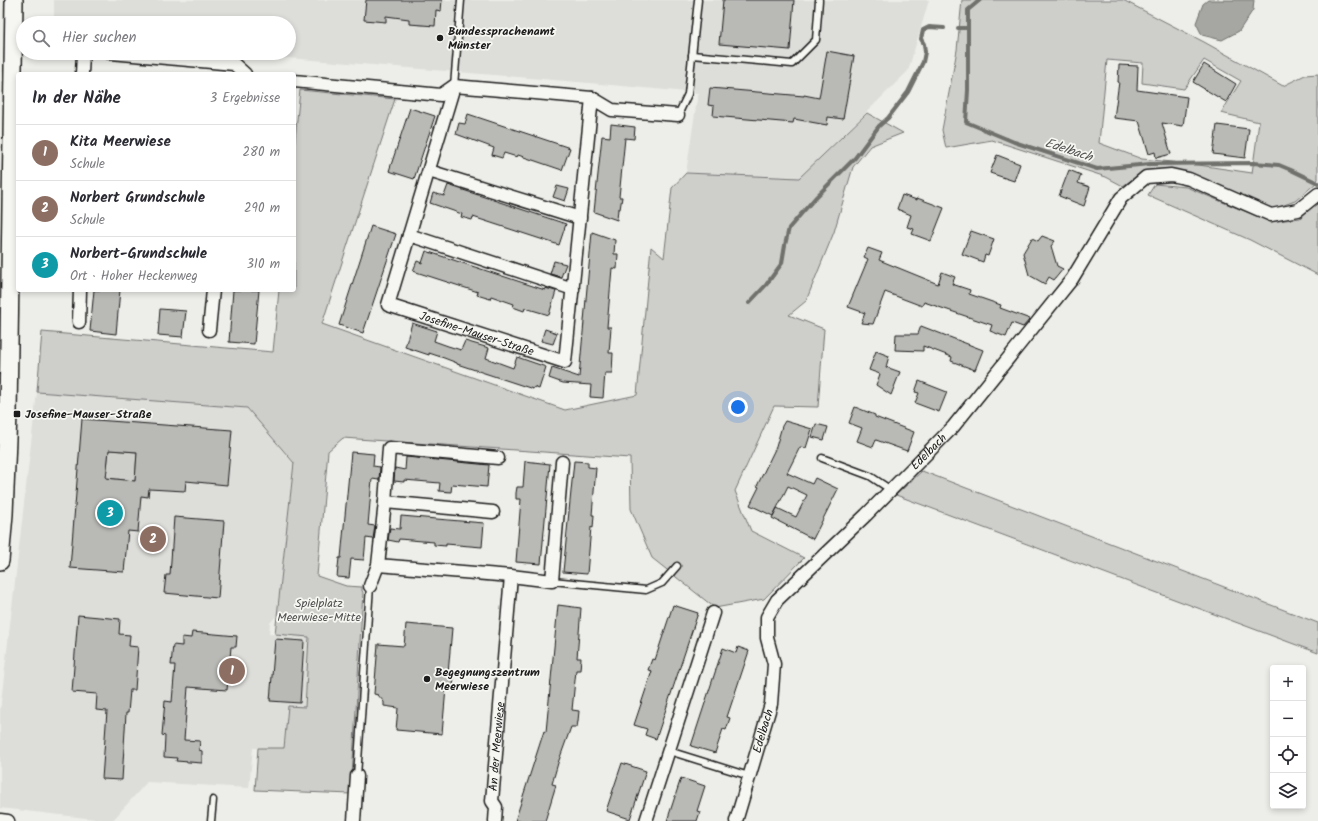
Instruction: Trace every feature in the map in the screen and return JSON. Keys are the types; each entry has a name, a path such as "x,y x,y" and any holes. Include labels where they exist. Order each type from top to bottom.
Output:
{"street":[{"path":"14,0 16,24"},
{"path":"17,72 18,60"},
{"path":"82,72 83,60"},
{"path":"164,60 231,69 234,64 243,72"},
{"path":"296,81 441,95 454,86 592,98 612,110 678,115"},
{"name":"Josefine-Mauser-Straße","path":"454,86 388,305 565,362 592,98"},
{"path":"0,561 8,414 16,120"},
{"path":"429,171 580,218"},
{"name":"Edelbach","path":"736,821 771,704 774,664 767,638 767,617 777,600 891,490 953,427 1072,279 1121,198 1146,177 1171,175 1189,178 1271,215 1298,210 1318,194"},
{"path":"409,235 572,289"},
{"path":"79,322 80,292"},
{"path":"209,330 213,292"},
{"path":"370,586 378,565 389,448 498,458"},
{"path":"378,565 511,576 552,581 562,462"},
{"path":"385,502 493,512"},
{"name":"An der Meerwiese","path":"495,821 496,807 492,801 511,576"},
{"path":"646,821 713,613"},
{"path":"354,821 357,776"}],"lane":[{"path":"454,86 461,0"},
{"path":"678,115 688,94 698,0"},
{"path":"692,56 792,64 816,40 819,0"},
{"path":"822,458 870,476 891,490"},
{"path":"552,581 646,590 662,583 677,566"},
{"path":"357,776 370,586"},
{"path":"668,751 749,776"},
{"path":"211,821 213,800"}],"shaded area":[{"path":"54,0 929,0 908,71 799,179 686,173 698,93 296,59 296,16 54,16"},
{"path":"1208,0 1254,0 1253,10 1239,31 1222,40 1202,35 1196,23 1203,4"},
{"path":"37,392 247,408 294,464 277,615 270,623 269,634 309,636 305,707 288,706 284,748 253,748 249,788 147,782 112,821 0,808 0,711"}],"green space":[{"path":"962,0 1123,0 1204,42 1283,86 1305,75 1318,74 1318,179 1316,183 1295,201 1273,209 1171,169 1143,172 1123,186 1106,177 992,140 946,148 942,130 957,50","holes":["1107,60 1143,63 1142,83 1184,89 1204,60 1241,81 1221,113 1259,122 1252,173 1192,164 1142,159 1099,143"]},
{"name":"Spielplatz Meerwiese-Mitte","path":"300,90 395,99 322,324 565,410 637,395 651,247 664,258 672,188 686,173 799,178 867,113 903,133 870,146 853,167 834,232 806,301 789,315 824,329 818,407 774,406 735,491 751,531 804,558 764,599 715,608 652,558 631,509 630,458 343,438 328,451 317,576 346,586 362,587 363,592 351,794 255,790 258,748 284,748 288,706 305,707 309,637 275,634 294,463 247,408 37,392 42,332 273,352 279,292 296,292 296,129"},
{"path":"1155,184 1186,187 1271,222 1300,218 1318,202 1318,275 1250,240 1148,195"},
{"path":"109,450 137,452 135,481 106,478"},
{"path":"922,471 1318,623 1318,653 896,495"}],"building":[{"path":"366,0 442,0 441,11 436,10 435,26 409,24 409,19 386,16 386,22 364,20"},
{"path":"723,0 794,0 790,50 719,44"},
{"path":"827,51 854,56 843,119 828,117 827,125 794,119 793,123 713,116 714,106 708,105 710,88 804,95 819,98"},
{"path":"1204,64 1236,84 1226,102 1193,82"},
{"path":"1119,65 1138,66 1137,90 1187,97 1183,126 1162,123 1171,154 1156,158 1155,152 1149,154 1139,121 1114,118 1119,82"},
{"path":"410,108 435,116 414,179 389,171"},
{"path":"468,114 570,148 562,170 518,155 517,157 504,153 502,158 492,155 494,148 456,134 459,123 465,124"},
{"path":"611,124 635,127 634,139 625,138 619,197 622,197 620,209 618,209 617,220 594,212 602,136 610,137"},
{"path":"1217,125 1249,129 1245,158 1213,154"},
{"path":"997,155 1020,164 1014,181 990,173"},
{"path":"1069,170 1081,175 1078,183 1090,187 1084,206 1059,196"},
{"path":"448,185 566,224 559,245 473,217 472,220 461,217 462,214 430,203 433,193 444,196"},
{"path":"557,186 569,189 565,201 553,197"},
{"path":"902,195 917,200 917,198 944,208 931,241 912,234 914,229 907,227 911,215 897,209"},
{"path":"371,226 396,234 363,333 339,325"},
{"path":"971,231 994,239 988,256 985,255 983,262 962,254"},
{"path":"592,232 615,240 614,254 618,254 617,269 612,268 607,327 611,327 609,353 613,353 612,373 605,373 603,398 590,397 591,385 563,383 549,378 552,368 579,377"},
{"path":"1042,236 1055,241 1051,246 1057,266 1063,269 1054,280 1049,277 1045,284 1029,275 1023,253 1032,238 1038,241"},
{"path":"868,248 882,253 879,260 938,284 942,272 955,277 952,284 970,290 969,294 1001,305 1000,308 1030,319 1023,327 1012,323 1006,337 990,331 992,325 924,302 922,306 885,292 873,324 861,323 865,313 848,307 868,259 864,257"},
{"path":"426,251 545,290 545,288 556,291 549,315 525,308 524,311 513,307 514,304 491,296 490,299 477,295 478,292 413,271 417,261 422,263"},
{"path":"554,261 566,264 561,277 550,274"},
{"path":"94,292 120,292 116,334 90,331"},
{"path":"233,292 259,292 254,344 229,342"},
{"path":"160,309 186,311 183,337 158,335"},
{"path":"412,323 437,331 434,341 448,346 461,350 465,341 489,348 486,358 513,368 517,357 546,367 539,389 534,387 533,389 457,364 429,353 429,355 405,347"},
{"path":"921,326 983,350 975,370 951,361 952,357 923,346 923,351 895,350 896,334 918,334"},
{"path":"545,329 557,333 553,344 541,341"},
{"path":"876,351 889,356 886,367 900,372 891,395 876,385 880,374 869,370"},
{"path":"919,381 947,392 939,412 915,403 919,393 915,392"},
{"path":"855,407 875,415 875,417 914,432 907,451 876,440 873,447 857,441 862,428 849,423"},
{"path":"82,419 232,430 227,485 186,481 185,491 149,489 148,497 141,496 138,532 128,531 124,572 70,568","holes":["109,450 137,452 135,481 106,478"]},
{"path":"785,421 812,429 806,448 800,447 787,473 812,484 815,478 838,489 813,539 772,518 773,516 750,505 759,487 757,486 776,447","holes":["788,486 807,495 796,517 777,508"]},
{"path":"816,424 828,427 824,440 812,437"},
{"path":"351,452 374,454 373,466 380,467 379,480 372,479 368,525 375,526 373,539 366,538 364,560 351,559 349,578 337,577 339,558 341,558"},
{"path":"406,457 489,465 487,487 452,484 451,492 439,491 440,483 404,480 404,482 394,481 395,468 405,470"},
{"path":"525,461 550,464 541,564 516,562 521,499 516,499 516,493 517,487 523,487"},
{"path":"574,461 588,462 588,467 596,468 592,515 594,515 593,528 591,527 587,574 563,572"},
{"path":"401,516 484,523 482,547 446,544 446,546 434,545 434,542 399,539 398,542 388,540 390,528 400,529"},
{"path":"174,517 224,521 218,598 164,593 166,575 170,575"},
{"path":"558,605 581,608 577,658 581,658 580,670 576,670 572,710 579,711 577,727 571,727 558,763 552,784 556,785 545,821 515,821 544,731 546,732"},
{"path":"673,605 698,613 656,739 645,735 647,729 634,725 652,671 648,670 652,659 655,660"},
{"path":"78,615 120,619 119,634 130,635 129,646 138,647 135,690 130,690 128,713 126,713 122,780 102,779 107,711 96,710 97,694 72,692"},
{"path":"406,624 452,628 448,674 454,675 453,689 446,688 442,734 396,730 398,708 384,706 384,702 378,695 374,694 378,644 404,646"},
{"path":"192,632 237,636 236,647 231,647 227,690 188,687 184,740 200,741 199,750 202,751 202,763 176,761 177,758 164,757 165,736 162,735 165,701 172,702 175,665 171,665 173,645 182,646 182,637 191,638"},
{"path":"275,639 304,641 300,703 270,701"},
{"path":"738,647 749,651 727,717 730,718 726,730 723,729 715,753 691,746 723,648 736,653"},
{"path":"622,763 646,771 630,819 606,811"},
{"path":"681,778 705,786 697,811 700,812 697,821 667,821"}],"waterway":[{"name":"Edelbach","path":"980,0 968,10 968,90 966,122 1014,142 1097,169 1150,164 1253,163 1279,165 1318,183"},
{"path":"749,303 766,285 782,263 789,228 815,198 855,158 879,126 888,118 908,92 923,62 925,52 924,44 921,39 923,30 929,27 944,28"},
{"path":"958,28 968,28"}],"place":[{"name":"Bundessprachenamt Münster","path":"440,38"},
{"name":"Josefine-Mauser-Straße","path":"17,414"},
{"name":"Norbert-Grundschule","path":"110,513"},
{"name":"Norbert Grundschule","path":"153,539"},
{"name":"Kita Meerwiese","path":"232,671"},
{"name":"Begegnungszentrum Meerwiese","path":"427,679"}]}
